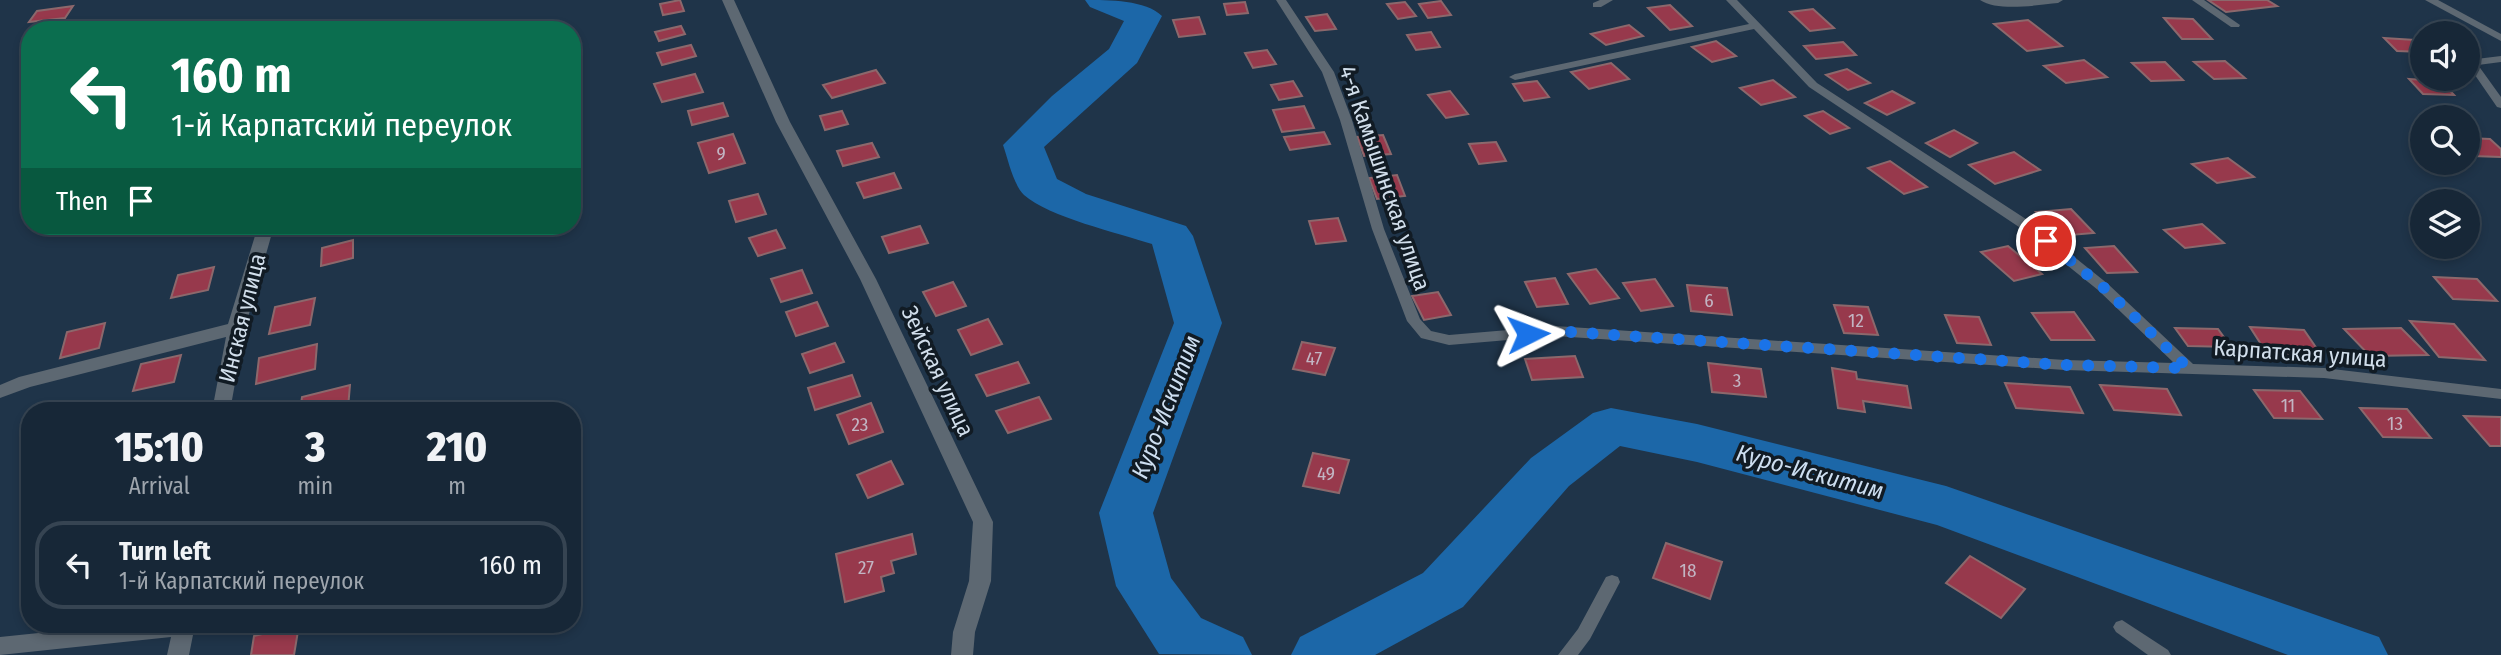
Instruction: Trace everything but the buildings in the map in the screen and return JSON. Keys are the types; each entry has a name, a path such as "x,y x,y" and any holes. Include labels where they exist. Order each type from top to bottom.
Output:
{"street":[{"name":"Зейская улица","path":"728,0 783,122 868,279 983,522 980,581 964,632 962,655"},
{"name":"Инская улица","path":"223,402 236,328 262,235"},
{"path":"0,392 25,382 236,328"},
{"path":"0,646 119,633"},
{"path":"178,655 182,633"}],"lane":[{"name":"4-я Камышинская улица","path":"1281,0 1328,72 1346,120 1378,229 1414,321 1426,335"},
{"path":"1597,5 1608,0"},
{"path":"1731,0 1813,85 2027,226 2103,287 2188,368"},
{"path":"1986,0 2017,4 2058,0"},
{"path":"2197,0 2235,25"},
{"path":"2430,0 2501,38"},
{"path":"1514,77 1755,26"},
{"path":"2501,59 2471,61 2501,105"},
{"name":"Карпатская улица","path":"1426,335 1449,340 1555,331 2065,365 2324,373 2501,394"},
{"path":"1567,655 1584,634 1612,582"},
{"path":"2122,627 2162,655"}],"waterway":[{"name":"Куро-Искитим","path":"1102,0 1144,16 1124,55 1023,145 1039,186 1071,203 1171,236 1198,323 1126,513 1145,586 1180,636 1222,655"},
{"name":"Куро-Искитим","path":"1321,655 1443,590 1550,472 1611,426 1697,443 1946,507 2358,655"}],"route":[{"path":"1528,334 1555,331 2065,365 2188,368 2103,287 2046,241"}]}
